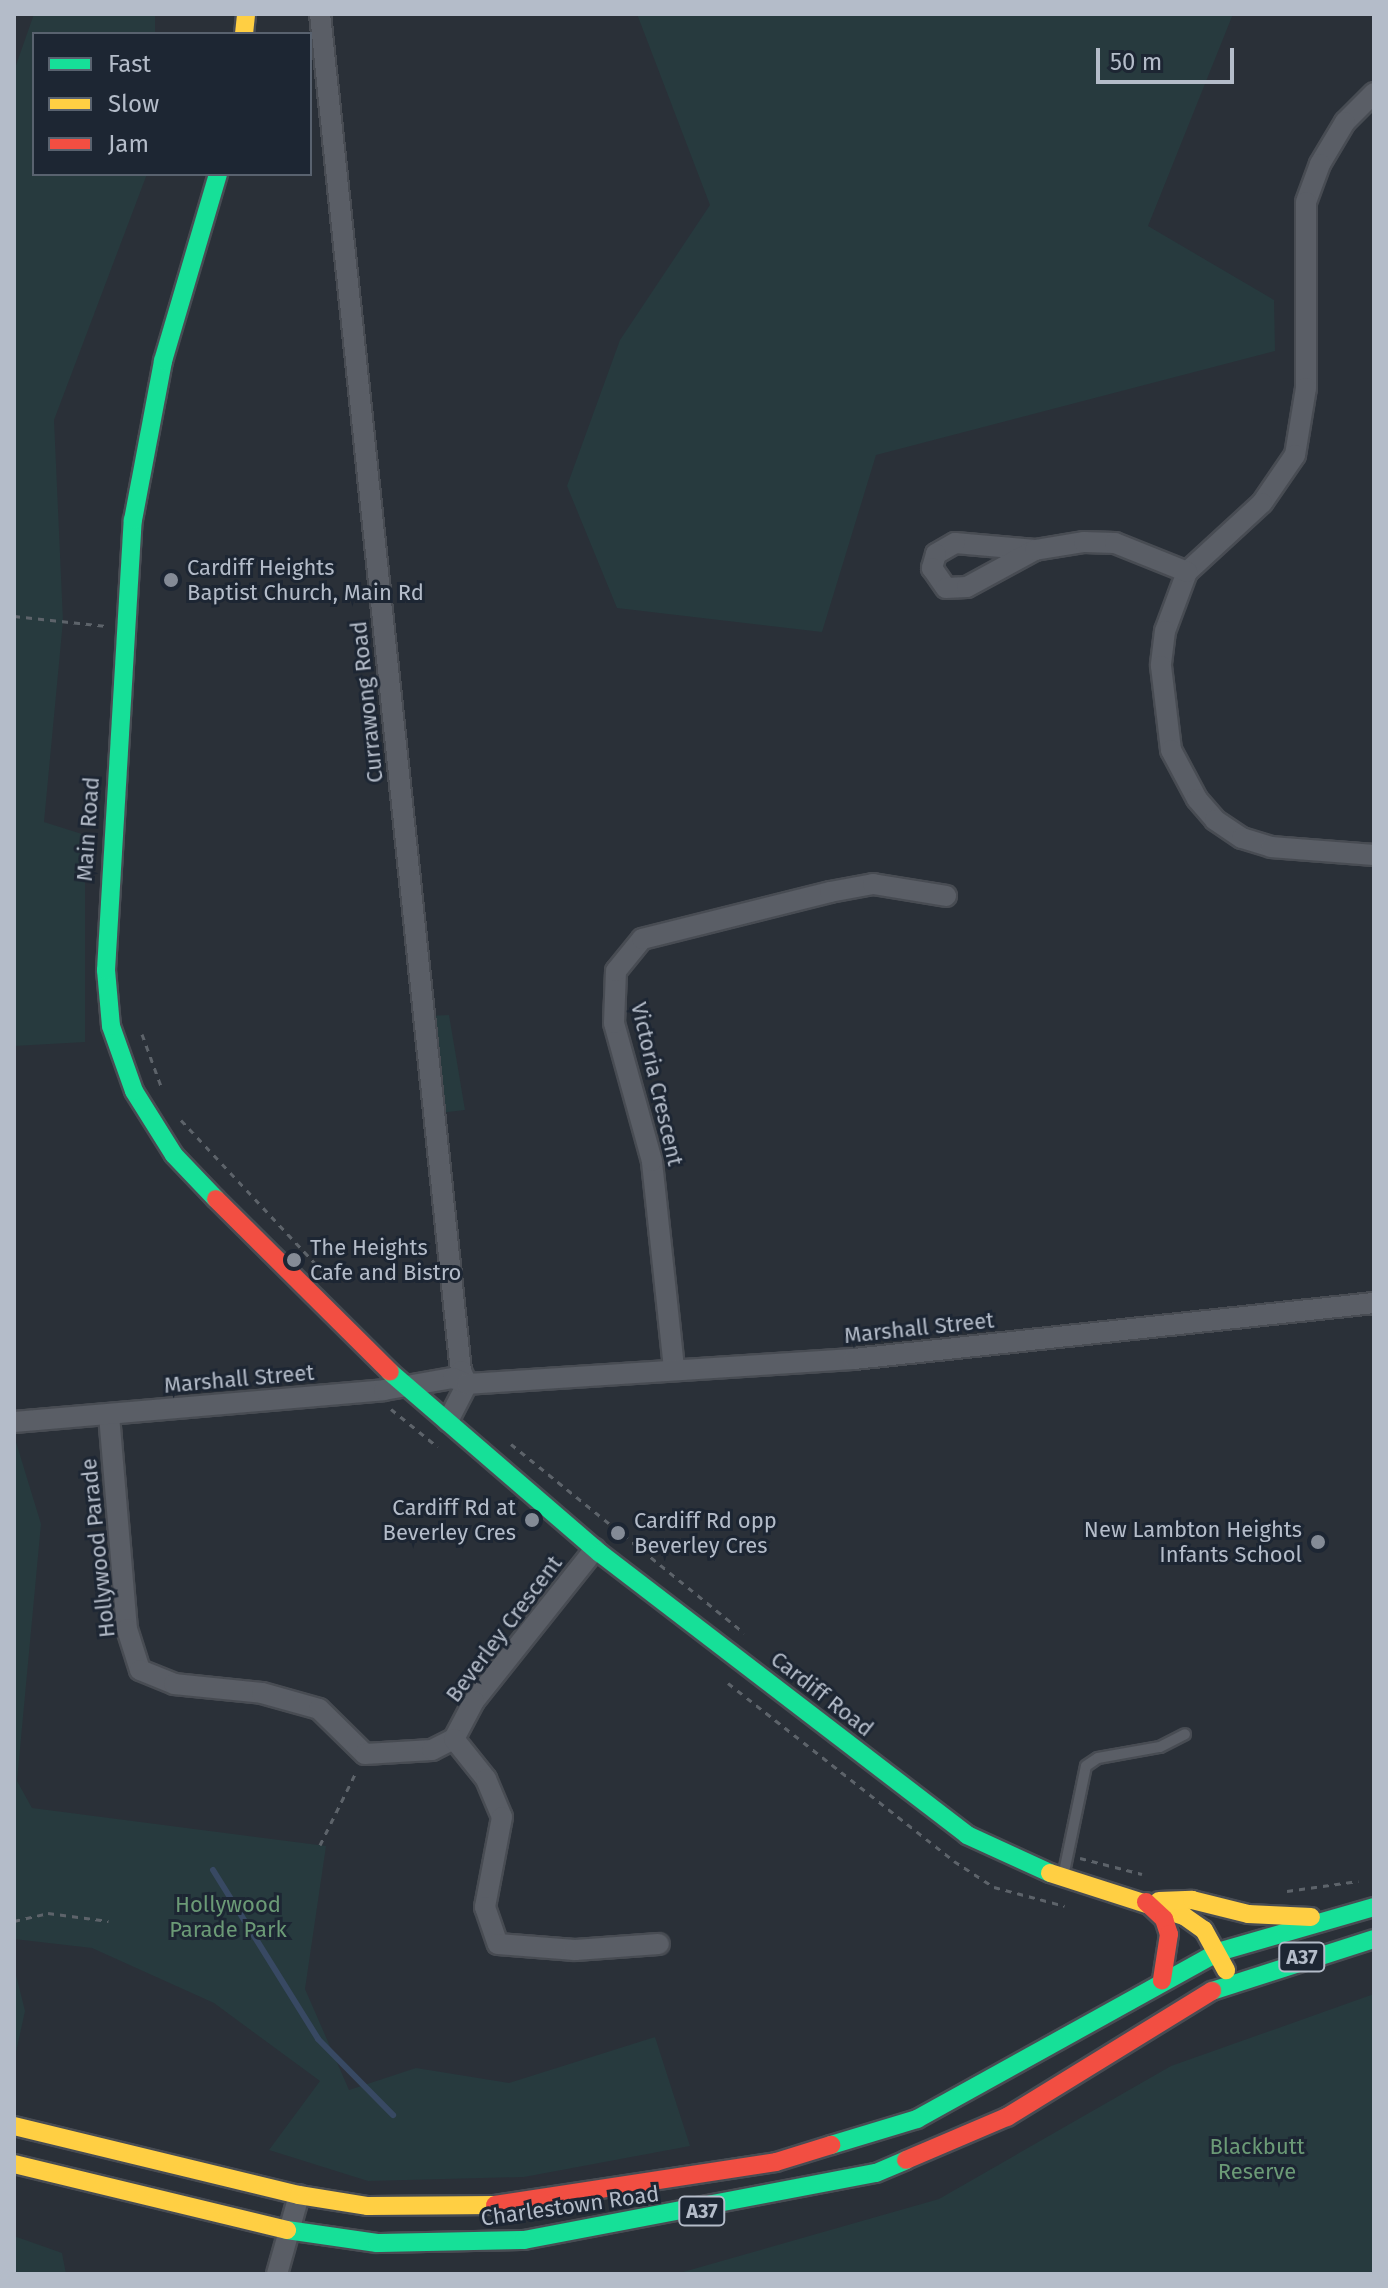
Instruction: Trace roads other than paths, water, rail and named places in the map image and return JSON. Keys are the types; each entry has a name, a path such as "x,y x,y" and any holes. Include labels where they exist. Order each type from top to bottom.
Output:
{"main road":[{"name":"Main Road","path":"217,176 163,361 133,520 106,970 111,1026 134,1091 174,1155 407,1388"},
{"name":"Cardiff Road","path":"407,1388 595,1549 955,1827 1000,1854 1062,1879 1146,1902 1198,1925 1218,1952 1232,1981"},
{"path":"1146,1902 1192,1900 1248,1914 1328,1916"},
{"path":"1146,1902 1164,1919 1169,1934 1162,1980"},
{"name":"A37","path":"1218,1952 1328,1916 1374,1907"},
{"name":"A37","path":"1232,1981 1374,1939"},
{"name":"Charlestown Road","path":"14,2126 299,2195 368,2206 512,2205 776,2162 917,2119 982,2088 1162,1980 1218,1952"},
{"name":"Charlestown Road","path":"14,2164 291,2231 377,2243 524,2240 723,2207 876,2173 1007,2117 1164,2017 1232,1981"}],"street":[{"name":"Currawong Road","path":"320,14 461,1371 467,1384"},
{"path":"1374,93 1345,122 1320,164 1306,202 1306,388 1295,455 1262,503 1187,572 1165,631 1161,666 1171,750 1197,799 1228,830 1257,842 1374,855"},
{"path":"1035,550 1115,543 1187,572"},
{"name":"Victoria Crescent","path":"674,1368 652,1161 614,1023 616,971 642,939 830,892 873,884 946,896"},
{"name":"Marshall Street","path":"14,1422 407,1388 453,1378 467,1384 674,1368 854,1359 1374,1303"},
{"path":"448,1421 467,1384"},
{"name":"Hollywood Parade","path":"109,1415 127,1629 140,1670 174,1684 262,1693 319,1709 365,1754 432,1750 454,1739"},
{"name":"Beverley Crescent","path":"595,1549 474,1701 454,1739 486,1779 502,1817 485,1907 498,1944 575,1950 659,1944"},
{"path":"277,2274 299,2195"}],"lane":[{"path":"1062,1879 1086,1766 1098,1758 1160,1747 1185,1734"}],"waterway":[{"path":"213,1870 318,2039 393,2115"}],"place":[{"name":"Cardiff Heights Baptist Church, Main Rd","path":"171,580"},
{"name":"The Heights Cafe and Bistro","path":"294,1260"},
{"name":"Cardiff Rd at Beverley Cres","path":"532,1520"},
{"name":"Cardiff Rd opp Beverley Cres","path":"618,1533"},
{"name":"New Lambton Heights Infants School","path":"1318,1542"}],"park label":[{"name":"Hollywood Parade Park","path":"228,1916"},
{"name":"Blackbutt Reserve","path":"1257,2158"}]}
